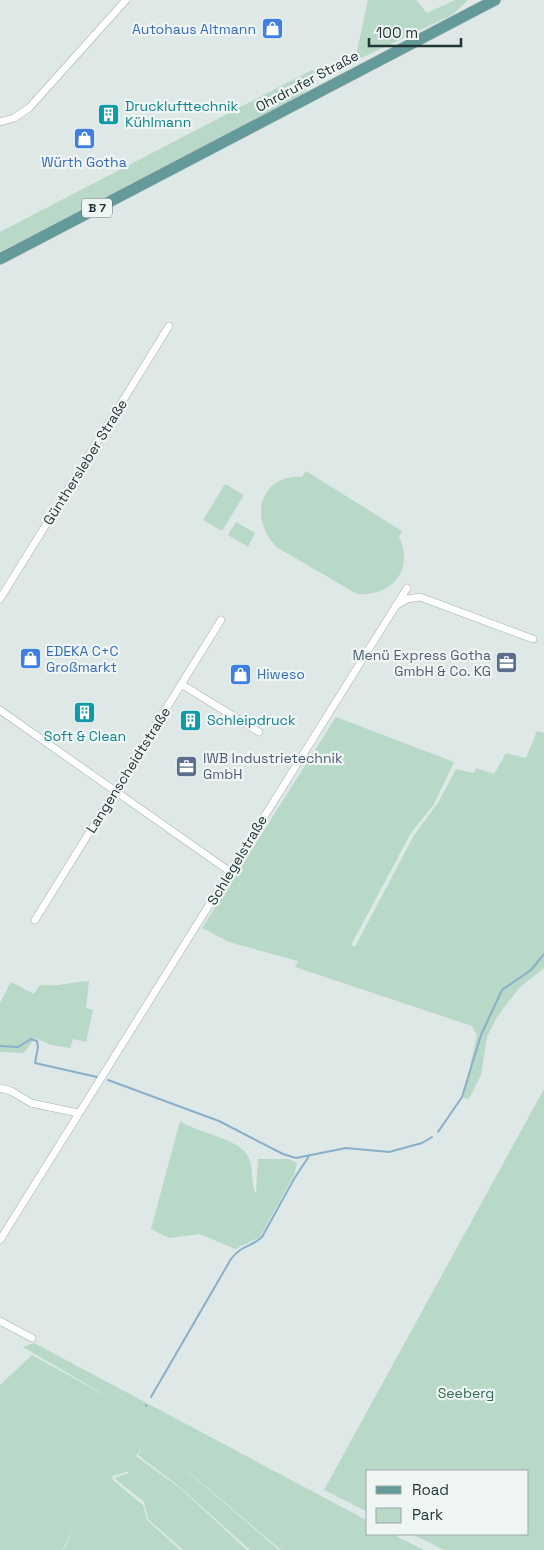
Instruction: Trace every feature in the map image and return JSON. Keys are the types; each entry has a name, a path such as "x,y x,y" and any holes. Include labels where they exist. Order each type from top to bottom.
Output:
{"main road":[{"name":"Ohrdrufer Straße","path":"0,259 494,0"}],"street":[{"path":"0,122 22,114 126,0"},
{"name":"Günthersleber Straße","path":"0,599 170,326"},
{"name":"Schlegelstraße","path":"0,1240 407,588"},
{"path":"396,606 407,599 420,597 532,639"},
{"name":"Langenscheidtstraße","path":"35,920 221,620"},
{"path":"181,684 259,732"},
{"path":"0,710 116,789 229,871"},
{"path":"0,1088 11,1091 30,1103 78,1113"},
{"path":"0,1321 32,1338"}],"green space":[{"path":"368,0 416,0 427,13 455,0 468,0 452,15 355,61"},
{"path":"312,70 319,72 303,94 0,252 0,232"},
{"path":"306,471 402,531 399,537 404,560 402,570 397,579 389,586 369,594 357,594 278,548 269,537 263,525 261,513 263,501 268,491 276,483 287,478 302,477"},
{"path":"225,484 244,495 222,531 203,520"},
{"path":"236,522 255,533 248,547 228,535"},
{"path":"336,717 454,762 434,804 411,833 351,945 355,947 414,835 438,803 456,769 474,773 476,768 494,774 506,753 526,758 537,731 544,733 544,968 519,988 497,1017 487,1037 481,1075 469,1099 463,1098 477,1035 472,1026 295,967 298,961 229,942 202,928"},
{"path":"89,981 86,1008 93,1010 86,1042 73,1039 70,1048 52,1045 35,1038 24,1053 0,1052 0,1003 11,982 34,994 40,985"},
{"name":"Seeberg","path":"544,1089 544,1550 444,1550 414,1535 529,1535 529,1470 366,1470 366,1511 324,1490"},
{"path":"180,1121 227,1140 243,1150 250,1161 256,1194 258,1159 289,1159 297,1163 294,1175 260,1237 235,1249 200,1234 169,1238 151,1229"},
{"path":"34,1343 366,1520 366,1535 394,1535 424,1550 281,1550 145,1435 279,1550 250,1550 181,1488 138,1455 142,1447 136,1456 181,1489 247,1550 183,1550 148,1519 144,1502 114,1478 129,1473 116,1463 127,1472 112,1476 113,1480 143,1505 147,1520 180,1550 64,1550 77,1519 63,1550 0,1550 0,1385 32,1355 117,1402 23,1347"}],"waterway":[{"path":"438,1132 462,1097 481,1035 502,990 531,970 544,954"},
{"path":"0,1046 18,1047 31,1039 37,1041 38,1047 35,1063 97,1077"},
{"path":"108,1080 219,1121 283,1154 296,1158 346,1148 389,1152 422,1143 432,1137"},
{"path":"151,1397 231,1259 243,1248 262,1237 309,1156"}],"place":[{"name":"Autohaus Altmann","path":"272,29"},
{"name":"Drucklufttechnik Kühlmann","path":"109,114"},
{"name":"Würth Gotha","path":"84,139"},
{"name":"EDEKA C+C Großmarkt","path":"30,659"},
{"name":"Menü Express Gotha GmbH & Co. KG","path":"507,663"},
{"name":"Hiweso","path":"241,674"},
{"name":"Soft & Clean","path":"85,713"},
{"name":"Schleipdruck","path":"191,720"},
{"name":"IWB Industrietechnik GmbH","path":"187,766"}]}
